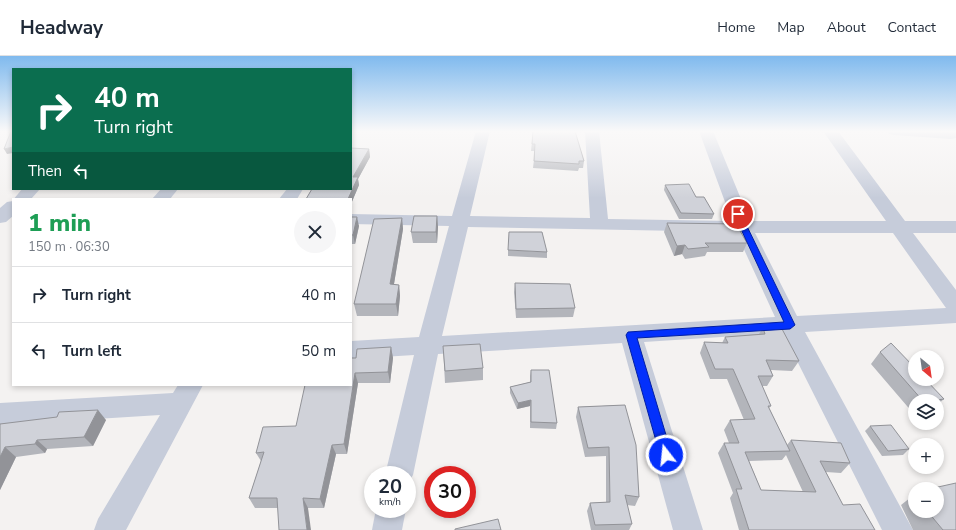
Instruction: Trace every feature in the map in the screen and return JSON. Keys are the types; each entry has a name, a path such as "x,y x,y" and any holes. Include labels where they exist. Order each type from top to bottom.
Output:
{"street":[{"path":"401,466 428,346 477,153"},
{"path":"594,153 599,225"},
{"path":"714,153 743,228 790,325 898,530"},
{"path":"846,153 956,306"},
{"path":"22,198 31,190"},
{"path":"162,198 169,190"},
{"path":"352,219 743,228 956,227"},
{"path":"352,350 631,335 956,314"},
{"path":"631,335 688,530"},
{"path":"0,414 186,394"},
{"path":"109,530 186,394"},
{"path":"387,530 389,518"}],"building":[{"path":"352,153 367,153 353,177 358,177 348,198 307,198 311,190 352,190"},
{"path":"534,153 582,153 584,161 579,161 579,164 534,161"},
{"path":"689,184 696,197 704,197 714,214 681,213 665,185"},
{"path":"414,216 437,216 436,232 411,232"},
{"path":"352,217 357,217 353,235"},
{"path":"402,218 390,284 399,285 396,304 354,304 374,219"},
{"path":"667,223 736,224 747,243 705,243 709,247 688,249 685,245 677,246"},
{"path":"509,232 542,232 547,252 508,250"},
{"path":"515,283 570,284 575,308 516,309"},
{"path":"763,328 782,329 799,361 766,360 773,376 758,376 771,406 768,406 790,451 745,452 761,490 816,492 791,440 841,443 850,463 820,461 843,505 860,504 875,530 749,530 736,489 742,489 724,443 739,443 730,420 755,419 733,369 715,369 704,342 728,343 725,337 765,334"},
{"path":"891,343 908,361 908,384 880,352"},
{"path":"480,344 483,368 445,371 443,346"},
{"path":"391,347 388,372 355,373 344,444 332,445 320,499 303,498 307,530 279,530 277,498 249,498 264,452 256,453 263,427 296,426 305,386 352,386 352,358 356,358 357,349"},
{"path":"531,370 549,370 557,423 531,422 531,400 518,403 510,387 531,382"},
{"path":"910,386 932,386 939,394 917,394"},
{"path":"625,405 636,445 639,497 625,495 632,524 595,525 590,503 610,502 609,447 588,448 578,407"},
{"path":"98,410 84,437 37,440 35,444 5,447 0,457 0,424 57,417 59,412"},
{"path":"891,425 908,449 888,451 870,426"},
{"path":"956,483 956,530 943,530 933,518 944,518 944,486"},
{"path":"498,519 501,530 455,530 455,529"}],"route":[{"path":"666,455 631,335 790,325 743,228 738,214"}]}
